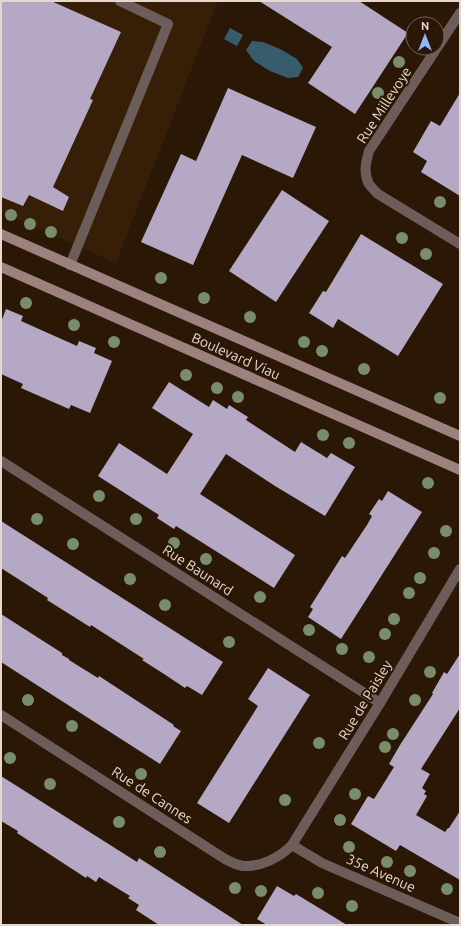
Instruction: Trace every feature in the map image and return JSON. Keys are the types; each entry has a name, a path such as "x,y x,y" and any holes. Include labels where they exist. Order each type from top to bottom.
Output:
{"main road":[{"name":"Boulevard Viau","path":"1,234 460,436"},
{"name":"Boulevard Viau","path":"1,267 460,470"}],"street":[{"path":"70,265 168,24 120,1"},
{"name":"Rue Millevoye","path":"460,13 370,151 365,162 369,185 378,194 460,244"},
{"name":"Rue Baunard","path":"1,461 380,703"},
{"name":"Rue de Paisley","path":"292,845 380,703 460,568"},
{"name":"Rue de Cannes","path":"1,715 233,864 251,866 260,864 276,858 292,845"},
{"name":"35e Avenue","path":"292,845 322,862 460,923"}],"shaded area":[{"path":"1,1 218,1 116,263 1,212"}],"water":[{"path":"230,28 243,35 237,46 224,39"},
{"path":"252,41 263,42 280,49 297,59 303,68 298,77 288,78 270,71 254,61 246,50"}],"building":[{"path":"1,1 51,1 121,32 90,99 93,100 53,187 69,197 63,211 29,195 23,206 1,197"},
{"path":"259,1 359,1 405,31 405,38 355,114 308,83 332,47"},
{"path":"228,88 316,127 293,178 242,155 193,265 141,242 181,154 196,161"},
{"path":"460,93 460,196 421,172 427,161 413,152 431,121 440,126"},
{"path":"282,190 329,221 276,302 229,271"},
{"path":"361,234 443,284 398,356 338,319 333,328 309,313 323,291 326,292"},
{"path":"6,309 23,316 21,321 77,346 79,341 96,348 94,353 112,361 90,413 71,405 69,409 21,388 23,384 1,374 1,322"},
{"path":"169,382 209,407 213,400 227,409 229,405 248,417 246,420 295,452 301,442 327,458 331,453 355,467 325,516 226,454 200,494 295,555 274,588 176,526 174,529 157,518 159,515 98,476 119,443 167,474 193,434 152,408"},
{"path":"388,491 422,512 341,639 308,617 313,609 310,607 342,556 345,558 367,525 372,516 369,514 379,499 382,501"},
{"path":"1,521 223,662 202,695 187,686 185,688 142,660 144,659 91,625 90,627 47,600 48,598 1,568"},
{"path":"1,614 62,653 62,655 69,660 98,678 99,676 181,731 160,764 1,662"},
{"path":"460,654 460,708 421,769 430,774 422,788 426,791 424,794 427,796 416,815 445,832 460,811 460,880 400,845 396,851 351,824 368,796 374,799 394,767 389,764 400,745 433,694 432,693 444,672 447,674"},
{"path":"268,668 310,695 229,823 197,803 258,706 248,699"},
{"path":"1,776 137,862 139,858 243,925 159,925 136,910 139,905 128,898 130,896 99,877 96,882 87,876 86,878 1,821"},
{"path":"277,886 294,896 296,894 347,925 267,925 257,919"}]}
